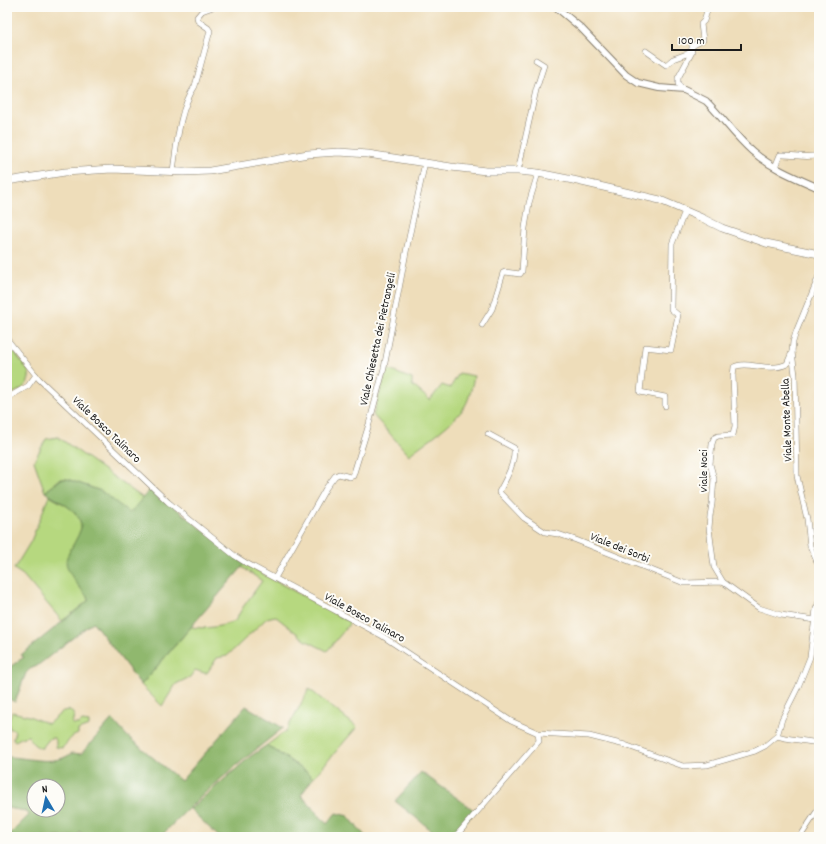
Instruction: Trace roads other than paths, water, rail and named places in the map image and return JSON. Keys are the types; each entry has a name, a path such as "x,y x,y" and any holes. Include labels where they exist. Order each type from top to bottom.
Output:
{"main road":[{"path":"7,181 65,172 112,169 210,171 308,154 339,152 368,154 451,167 538,173 660,200 722,228 766,242 819,254"}],"street":[{"path":"173,171 183,115 190,93 195,86 210,31 198,21 197,17 202,11 213,7"},
{"path":"556,7 581,28 626,75 638,83 659,88 682,89 706,101 751,151 774,167 819,188"},
{"path":"688,54 692,49 692,46 703,40 700,24 704,21 708,7"},
{"path":"646,51 666,65 673,59 692,52 678,78 678,84 682,89"},
{"path":"518,171 536,90 544,64 536,60"},
{"path":"774,167 780,155 807,157 819,155"},
{"name":"Viale Chiesetta dei Pietrangeli","path":"275,578 326,488 335,476 339,474 350,477 353,476 384,368 405,254 425,162"},
{"path":"482,324 492,309 503,273 520,274 522,271 528,209 538,173"},
{"path":"665,406 666,397 640,392 645,347 671,350 678,315 671,309 672,244 685,211"},
{"name":"Viale Monte Abella","path":"819,276 797,328 792,352 795,375 798,476 807,519 810,546 819,566"},
{"name":"Viale Bosco Talinaro","path":"7,339 36,375 168,502 235,556 246,564 381,635 511,721 538,733 589,736 625,744 683,766 706,765 755,751 765,746 777,736"},
{"name":"Viale Noci","path":"723,582 714,567 710,536 710,516 714,479 710,464 714,438 732,435 735,426 734,367 745,365 763,368 780,367 786,364 792,352"},
{"path":"7,398 28,386 36,375"},
{"name":"Viale dei Sorbi","path":"488,434 514,448 514,455 508,474 499,492 524,518 545,532 558,534 576,540 684,583 723,582"},
{"path":"723,582 759,608 781,614 815,620"},
{"path":"819,602 810,656 798,687 782,719 777,736 819,744"},
{"path":"455,837 538,741 538,733"},
{"path":"800,837 819,808"}]}
